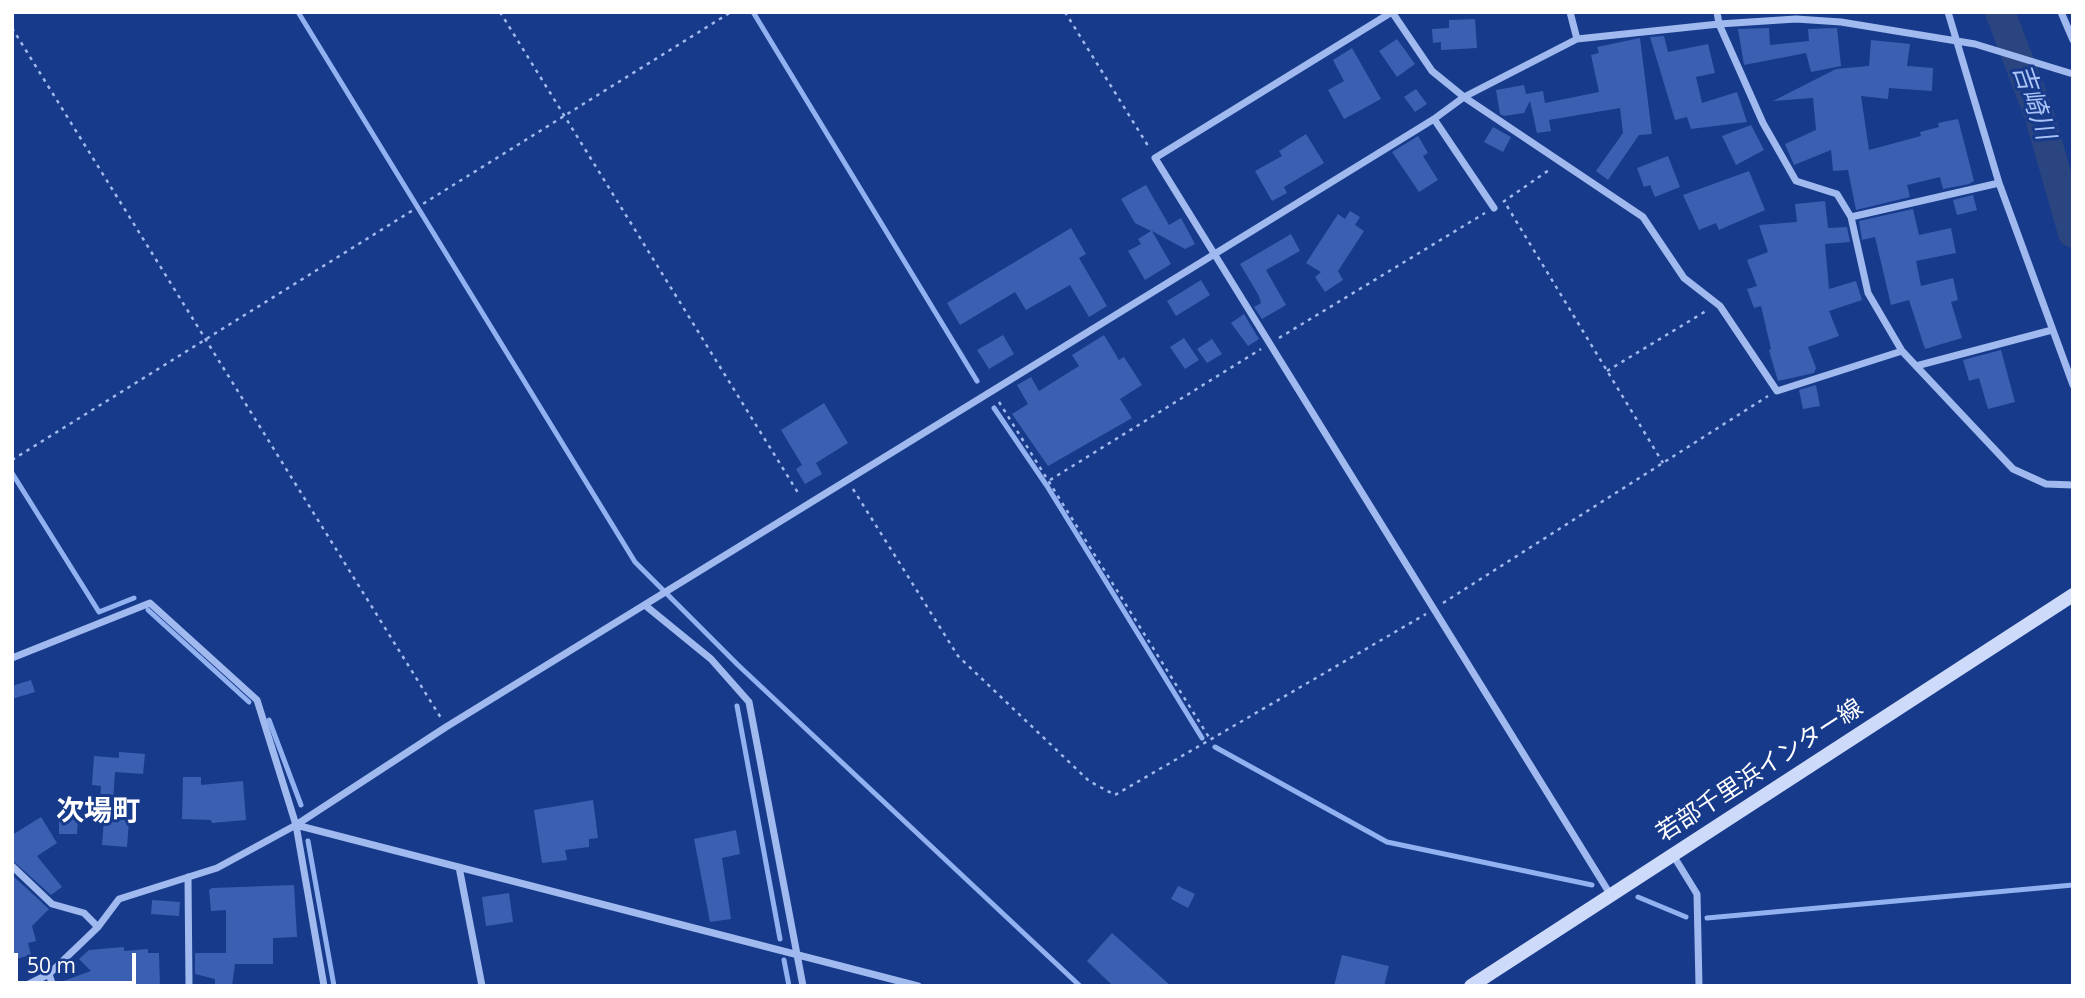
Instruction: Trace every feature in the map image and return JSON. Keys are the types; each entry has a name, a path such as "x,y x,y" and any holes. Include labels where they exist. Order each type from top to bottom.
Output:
{"main road":[{"name":"若部千里浜インター線","path":"1471,986 2073,595"}],"street":[{"path":"1610,894 1155,158 1392,12 1432,71 1464,97 1643,217 1684,278 1718,304 1777,391 1902,351"},
{"path":"1570,12 1577,39"},
{"path":"1717,12 1719,24 1763,123 1796,181 1837,194 1851,217 1868,293 1902,351 2013,469 2046,484 2073,485"},
{"path":"1948,12 1999,183 2073,385"},
{"path":"2061,12 2073,40"},
{"path":"25,986 49,974 98,927 119,899 217,868 296,825 446,727 657,600 846,478 1434,119 1464,97 1577,39 1796,19 1841,22 1975,44 2069,72"},
{"path":"1434,119 1494,208"},
{"path":"1851,217 1999,183"},
{"path":"1916,366 2052,330"},
{"path":"12,658 150,603 257,701 296,825 324,986"},
{"path":"646,606 711,659 749,702 803,986"},
{"path":"296,825 918,986"},
{"path":"1673,855 1697,894 1699,986"},
{"path":"12,866 52,904 84,913 98,927"},
{"path":"459,867 481,986"},
{"path":"188,877 189,986"},
{"path":"49,974 53,986"}],"path":[{"path":"500,12 805,505"},
{"path":"12,460 732,12"},
{"path":"1065,12 1155,158"},
{"path":"12,29 446,727"},
{"path":"1050,481 1504,202 1560,162"},
{"path":"1504,202 1663,463"},
{"path":"1607,371 1718,304"},
{"path":"992,390 1210,739"},
{"path":"846,478 958,656 1089,781 1115,795 1433,610 1777,391"}],"building":[{"path":"1475,19 1477,48 1441,50 1441,42 1433,43 1432,29 1449,28 1449,20"},
{"path":"1769,28 1770,45 1809,41 1808,29 1837,28 1841,66 1811,72 1806,53 1744,65 1738,29"},
{"path":"1664,36 1668,52 1708,44 1715,73 1696,77 1702,103 1737,92 1747,122 1691,129 1687,117 1675,120 1650,37"},
{"path":"1640,38 1652,134 1639,135 1608,180 1596,171 1623,133 1620,108 1549,120 1551,131 1537,133 1530,101 1524,113 1504,116 1500,114 1496,90 1524,85 1526,94 1543,91 1545,103 1599,92 1591,55 1599,53 1597,47"},
{"path":"1397,39 1415,64 1397,77 1379,51"},
{"path":"1871,40 1910,44 1907,66 1933,68 1932,91 1889,88 1888,99 1861,96 1869,150 1921,136 1920,132 1939,127 1938,123 1958,119 1974,181 1943,189 1940,177 1907,185 1910,197 1856,210 1848,170 1833,171 1831,150 1794,165 1785,144 1816,130 1813,98 1773,101 1836,69 1869,66"},
{"path":"1352,48 1381,99 1344,119 1328,90 1344,81 1333,60"},
{"path":"1416,89 1427,104 1415,112 1404,97"},
{"path":"1751,125 1764,150 1736,165 1722,136"},
{"path":"1493,127 1511,137 1503,152 1484,142"},
{"path":"1306,134 1324,163 1284,187 1287,193 1272,201 1255,171 1282,156 1279,151"},
{"path":"1418,136 1428,153 1423,156 1438,180 1419,192 1392,152"},
{"path":"1668,156 1680,187 1655,197 1650,185 1644,187 1637,168"},
{"path":"1749,171 1765,210 1719,230 1716,223 1699,230 1683,195"},
{"path":"1146,185 1169,225 1181,218 1195,244 1185,249 1152,231 1171,264 1145,280 1128,251 1141,244 1138,239 1151,231 1135,223 1121,199"},
{"path":"1973,195 1977,210 1957,215 1953,200"},
{"path":"1825,201 1828,228 1847,227 1850,242 1825,244 1829,289 1856,281 1862,300 1829,311 1839,336 1808,347 1816,368 1814,373 1778,381 1761,306 1754,308 1747,289 1757,286 1747,260 1768,252 1759,225 1797,222 1795,204"},
{"path":"1913,209 1919,235 1951,228 1956,253 1916,261 1921,286 1953,278 1958,300 1951,302 1962,338 1925,349 1909,300 1891,305 1875,237 1862,240 1859,221"},
{"path":"1350,211 1360,217 1355,225 1364,231 1338,271 1343,280 1325,292 1315,277 1321,272 1306,263 1338,214 1345,219"},
{"path":"1071,228 1086,254 1079,258 1107,306 1089,317 1070,285 1026,310 1015,292 960,325 947,303"},
{"path":"1291,234 1300,251 1266,270 1286,305 1262,319 1254,307 1261,303 1259,296 1240,264"},
{"path":"1201,280 1210,295 1176,316 1167,301"},
{"path":"1244,314 1259,339 1248,346 1231,323"},
{"path":"1003,335 1014,354 989,369 977,350"},
{"path":"1104,335 1119,360 1124,357 1142,385 1120,399 1132,418 1048,466 1012,414 1028,404 1017,385 1031,377 1039,391 1079,366 1072,355"},
{"path":"1184,338 1199,360 1185,369 1170,347"},
{"path":"1212,339 1222,354 1207,363 1197,349"},
{"path":"2001,350 2015,402 1988,409 1979,378 1969,381 1963,360"},
{"path":"1816,385 1820,406 1803,409 1799,390"},
{"path":"824,403 848,443 816,463 822,474 805,484 796,469 802,465 781,430"},
{"path":"31,680 35,692 12,699 12,686"},
{"path":"119,752 145,754 143,774 115,772 113,802 100,801 101,786 92,785 94,756 119,758"},
{"path":"183,777 201,777 201,785 243,781 246,820 212,823 211,820 182,819"},
{"path":"593,800 598,838 589,839 589,847 565,850 567,860 542,863 534,810"},
{"path":"105,806 130,808 127,847 102,845"},
{"path":"59,816 78,817 77,834 59,834"},
{"path":"41,817 57,843 37,856 62,887 51,895 12,860 12,835"},
{"path":"736,830 740,854 722,858 731,919 710,922 694,839"},
{"path":"12,875 49,909 32,926 36,941 28,943 31,955 12,960"},
{"path":"294,885 297,937 273,938 273,964 235,964 232,986 215,986 215,979 195,974 195,953 226,953 226,910 211,911 209,890"},
{"path":"1178,886 1195,894 1188,908 1171,899"},
{"path":"509,893 513,922 486,926 482,897"},
{"path":"152,900 180,902 179,916 151,914"},
{"path":"1112,933 1171,986 1113,986 1087,961"},
{"path":"124,947 124,951 148,949 148,953 159,953 160,986 59,986 58,983 91,971 79,959 89,950"},
{"path":"1342,955 1389,966 1384,986 1334,986"}],"waterway":[{"path":"298,12 635,562 738,665 1080,986"},
{"path":"753,12 977,381"},
{"name":"吉崎川","path":"2000,12 2039,114 2073,233"},
{"path":"994,408 1047,486 1202,738"},
{"path":"12,473 99,612 134,598"},
{"path":"148,610 249,702"},
{"path":"737,706 780,939"},
{"path":"269,720 301,805"},
{"path":"1215,747 1387,842 1592,885"},
{"path":"308,841 334,986"},
{"path":"1707,918 2073,885"},
{"path":"1638,897 1686,917"},
{"path":"784,960 789,986"}],"district":[{"name":"次場町","path":"98,812"}]}
